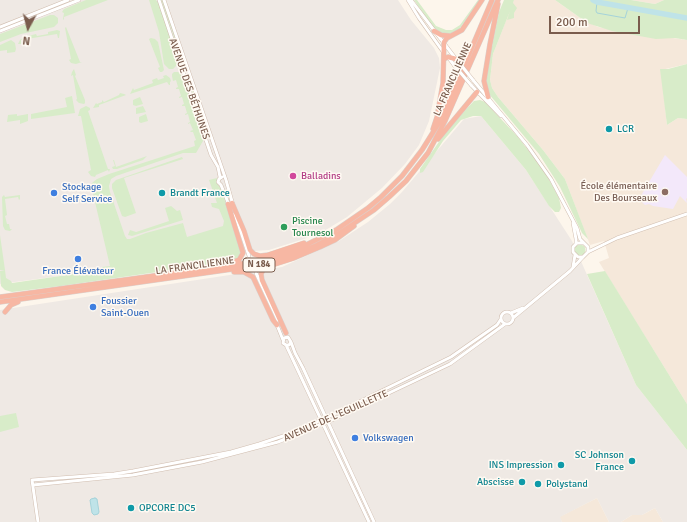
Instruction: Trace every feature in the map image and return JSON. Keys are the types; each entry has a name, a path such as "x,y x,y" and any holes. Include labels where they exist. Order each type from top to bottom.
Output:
{"highway":[{"path":"422,150 437,117 446,58 443,43 446,39 462,30 482,0"},
{"name":"LA FRANCILIENNE","path":"0,297 254,262 274,258 300,248 332,232 381,197 402,176 422,150 442,118 492,0"},
{"path":"485,97 484,81 498,0"},
{"name":"LA FRANCILIENNE","path":"0,302 248,267 274,261 317,245 342,231 374,210 406,181 428,153 445,120 498,0"},
{"path":"434,31 441,35 451,36"},
{"path":"446,58 456,59"},
{"path":"478,86 484,81"},
{"path":"428,153 477,92"},
{"path":"230,204 244,230 250,250 257,255 264,256 272,254 332,232"},
{"path":"105,283 235,262 239,260 243,251 230,204"},
{"path":"132,284 234,272 270,266 320,248 335,240 350,230 374,210"},
{"path":"270,266 263,270 261,276 287,335"},
{"path":"234,272 244,272 253,277 273,320 277,324"},
{"path":"5,312 14,303 38,297"}],"street":[{"path":"0,27 68,0"},
{"path":"0,31 79,0"},
{"name":"AVENUE DES BÉTHUNES","path":"159,0 211,155 222,177"},
{"name":"AVENUE DES BÉTHUNES","path":"164,0 222,177"},
{"path":"408,0 444,53"},
{"path":"411,0 485,97 527,145 545,169 571,216 583,243 587,246 596,247"},
{"path":"446,58 477,92 485,97"},
{"path":"477,92 478,86"},
{"path":"472,98 485,97"},
{"path":"230,204 226,182 222,177 218,182 230,204 249,256"},
{"path":"221,185 226,182"},
{"path":"528,305 511,313 504,313 501,319 505,324 511,323 513,318 571,270 588,252 596,247 617,238 687,214"},
{"path":"571,216 576,237 576,244 572,249 575,255 571,270"},
{"path":"576,244 583,243"},
{"path":"587,246 588,252"},
{"path":"575,255 583,257"},
{"path":"256,273 272,310 284,344 286,345 369,522"},
{"path":"272,310 290,339 295,353 374,522"},
{"path":"511,313 513,318"},
{"name":"AVENUE DE L'EGUILLETTE","path":"501,319 497,325 451,357 327,420 323,424 278,442 202,462 123,477 33,485 32,480 114,474 231,452 289,434 321,420 327,420 450,364 505,324"},
{"path":"283,340 287,335"},
{"path":"286,345 289,345 291,342"},
{"path":"33,485 38,522"}],"shaded area":[{"path":"0,0 398,0 411,20 434,48 439,58 440,68 429,121 419,145 405,164 382,188 347,217 324,231 307,238 269,250 238,252 0,284"},
{"path":"514,0 555,0 579,17 598,27 687,40 687,64 661,70 667,125 678,118 687,119 687,404 599,262 609,258 604,241 590,245 565,179 492,88 490,80 493,54"},
{"path":"631,0 664,0 655,4"},
{"path":"481,116 526,170 572,241 636,385 687,450 687,522 663,522 655,508 642,515 632,515 621,522 609,522 597,498 560,517 562,522 0,522 0,310 282,267 339,241 368,222 402,192 464,119"},
{"path":"665,155 687,177 687,203 680,196 673,209 649,204 645,205 639,199"},
{"path":"597,498 609,522 562,522 559,517"},
{"path":"655,508 663,522 621,522 632,515 642,515"}],"green space":[{"path":"86,0 108,0 64,17 64,20 63,19 64,13 62,12 64,9"},
{"path":"149,0 156,0 159,4 178,61 173,69 169,69 164,64 159,32"},
{"path":"161,0 163,0 184,62 183,63"},
{"path":"414,0 417,0 436,26 446,30 452,30 460,25 478,0 480,0 458,31 453,34 443,34 432,26"},
{"path":"504,0 514,0 513,3 517,8 514,13 514,18 507,20 510,11 493,54 490,80 492,88 565,179 588,239 582,233 560,187 539,154 489,94 486,84 490,56 499,12"},
{"path":"555,0 631,0 655,4 664,0 687,0 687,40 675,38 656,39 612,31 590,24"},
{"path":"50,15 54,15 58,18 58,23 54,27 21,34 0,42 0,34"},
{"path":"66,27 80,62 82,62 76,64 71,63 69,60 71,59"},
{"path":"57,30 60,31 59,38 57,34 21,40 21,44 18,44 20,40 24,37 36,34 37,36 48,34 48,32"},
{"path":"151,38 158,42 164,70 162,72 160,72 158,68 160,67 149,39"},
{"path":"11,40 15,43 15,52 7,53 7,50 0,51 0,45"},
{"path":"687,64 687,119 678,118 667,125 660,69 668,69"},
{"path":"74,69 75,76 85,100 84,104 79,103 76,100 73,75 71,76"},
{"path":"174,72 181,74 202,132 203,141 196,153 183,153 111,179 109,186 110,192 125,236 127,239 130,239 183,223 187,237 223,226 224,221 219,209 212,207 211,203 217,203 209,180 217,178 217,183 221,189 242,251 239,258 233,261 61,286 12,292 5,290 1,286 0,271 5,270 6,278 12,283 102,270 102,267 110,266 91,185 97,179 109,174 195,146 194,141 196,140 193,132 190,131 193,130 190,123 188,124 190,122 188,114 185,115 187,113 185,106 182,106 184,104 182,97 179,98 181,96 179,89 176,89 178,87 176,80 173,81 172,74"},
{"path":"186,74 194,91 209,136 200,116"},
{"path":"166,75 170,78 170,85 167,82 130,94 133,88 134,90 153,83 152,80 164,78 163,76"},
{"path":"120,93 126,95 99,105 99,107 93,108 96,103 102,102 102,100 104,102 119,95"},
{"path":"72,96 75,113 31,119 31,114 67,107 65,98"},
{"path":"140,97 143,104 136,106 133,105 133,100"},
{"path":"480,100 485,102 518,137 545,172 559,198 561,208 559,212 555,212 549,206 526,170 481,116 473,116 461,120 443,141 423,172 420,173 420,169 450,126 474,101"},
{"path":"86,106 90,108 88,111 108,169 110,169 109,172 108,170 96,175 95,177 91,176 88,172 91,170 81,116 78,116 80,109"},
{"path":"143,106 146,112 136,114 136,108"},
{"path":"17,114 17,116 28,114 28,121 20,124 20,120 7,122 8,115"},
{"path":"146,114 148,121 141,123 139,122 139,117"},
{"path":"147,156 143,160 117,169 113,169 112,167 115,166 113,160 116,167"},
{"path":"182,157 183,159 124,178 136,213 125,217 122,216 112,188 112,184 116,180"},
{"path":"4,195 5,197 20,195 19,200 18,197 5,199 7,215 5,216 7,224 9,224 10,229 12,229 10,231 5,230 3,226 2,197"},
{"path":"171,206 177,211 180,210 183,220 132,236 128,235 130,230 136,232 169,221 165,208"},
{"path":"0,235 5,270 0,270"},
{"path":"580,244 584,246 586,250 584,254 580,256 576,254 574,250 576,246"},
{"path":"605,271 687,404 687,450 636,385 587,274"},
{"path":"16,413 19,427 0,432 0,416"}],"water":[{"path":"95,498 97,499 99,512 98,514 94,515 92,513 90,500"}],"waterway":[{"path":"593,0 597,2 687,18"},
{"path":"597,2 597,13 625,18 628,8"}],"place":[{"name":"LCR","path":"609,129"},
{"name":"Balladins","path":"293,176"},
{"name":"École élémentaire Des Bourseaux","path":"665,192"},
{"name":"Stockage Self Service","path":"54,193"},
{"name":"Brandt France","path":"162,193"},
{"name":"Piscine Tournesol","path":"284,227"},
{"name":"France Élévateur","path":"78,259"},
{"name":"Foussier Saint-Ouen","path":"93,307"},
{"name":"Volkswagen","path":"355,438"},
{"name":"SC Johnson France","path":"632,461"},
{"name":"INS Impression","path":"561,465"},
{"name":"Abscisse","path":"522,482"},
{"name":"Polystand","path":"538,484"},
{"name":"OPCORE DC5","path":"131,508"}]}
